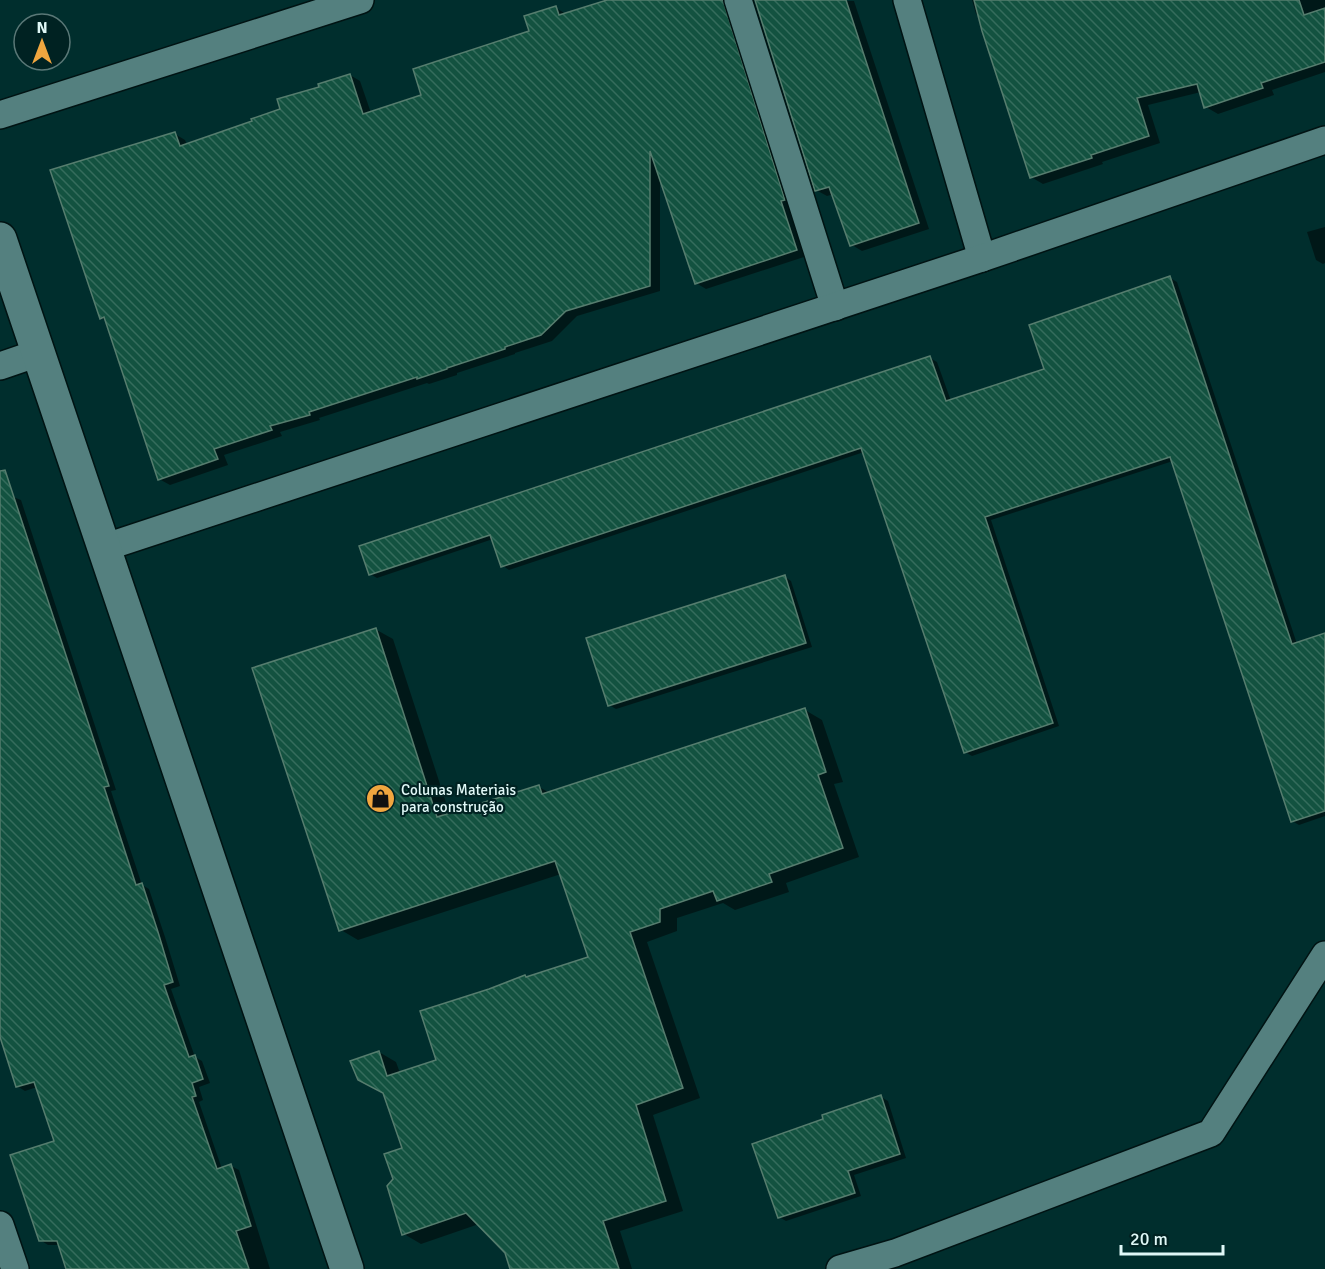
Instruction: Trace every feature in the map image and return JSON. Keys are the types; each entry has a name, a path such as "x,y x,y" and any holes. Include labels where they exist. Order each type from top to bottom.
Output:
{"street":[{"path":"0,115 360,0"},
{"path":"738,0 835,307"},
{"path":"907,0 982,258"},
{"path":"103,548 982,258 1325,140"},
{"path":"0,239 347,1269"},
{"path":"0,366 38,353"},
{"path":"840,1269 896,1253 1211,1133 1325,955"},
{"path":"0,1224 15,1269"}],"building":[{"path":"607,0 723,0 785,200 781,201 797,250 695,284 650,151 650,286 566,311 541,335 505,347 505,349 309,412 310,415 270,426 272,430 214,449 218,459 158,480 104,317 100,319 50,170 175,132 180,146 280,109 277,99 319,87 318,84 350,74 363,114 421,95 413,69 529,31 524,16 556,6 559,15"},
{"path":"755,0 846,0 919,223 850,246 829,187 815,191"},
{"path":"974,0 1299,0 1304,15 1325,8 1325,62 1261,83 1263,88 1204,108 1197,84 1137,98 1149,136 1030,178"},
{"path":"1170,276 1292,644 1325,633 1325,811 1291,822 1170,457 985,517 1053,723 964,753 861,448 501,567 490,535 369,575 359,546 930,356 946,401 1044,369 1029,325"},
{"path":"5,470 109,786 104,787 136,885 142,883 158,932 173,982 164,985 189,1057 195,1055 203,1079 192,1083 196,1096 192,1097 217,1169 231,1164 251,1226 236,1231 249,1269 66,1269 57,1241 39,1241 10,1155 54,1141 34,1082 16,1087 0,1037 0,471"},
{"path":"785,575 806,643 608,706 586,638"},
{"path":"376,628 437,817 539,785 542,794 805,708 826,772 818,775 843,848 769,874 772,882 717,901 713,891 660,909 660,922 630,932 683,1088 636,1105 666,1201 603,1221 619,1269 510,1269 505,1253 466,1213 402,1235 387,1186 393,1179 384,1154 402,1148 383,1093 358,1080 350,1061 379,1051 387,1076 436,1060 420,1011 525,975 526,977 588,957 555,861 339,931 252,668"},
{"path":"881,1095 900,1154 848,1171 855,1193 778,1218 752,1144 823,1119 822,1115"}],"place":[{"name":"Colunas Materiais para construção","path":"380,799"}]}
